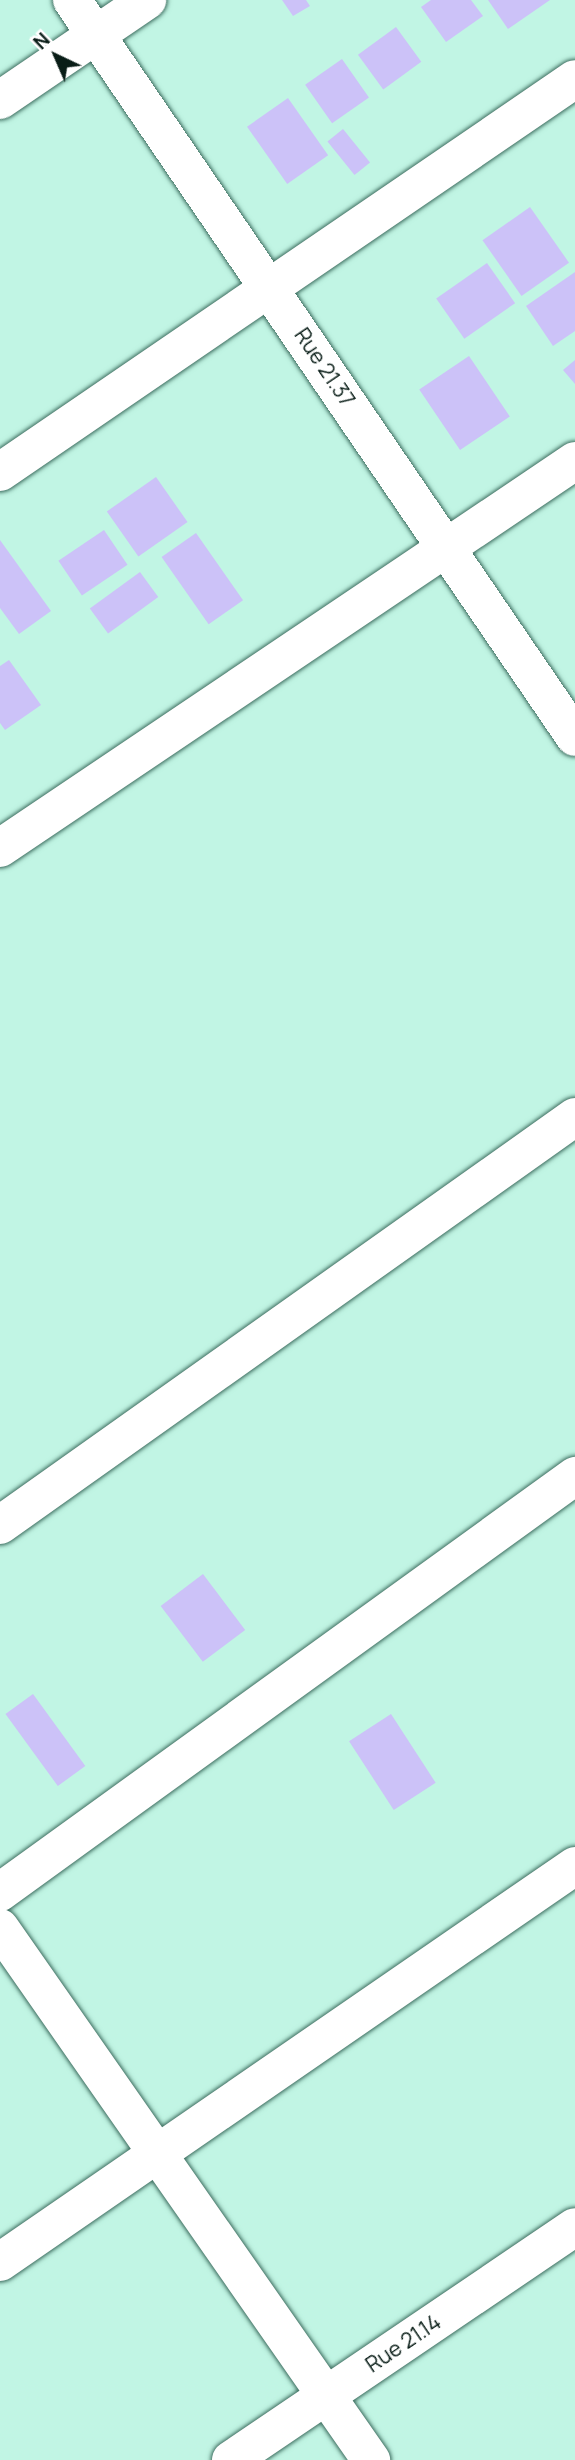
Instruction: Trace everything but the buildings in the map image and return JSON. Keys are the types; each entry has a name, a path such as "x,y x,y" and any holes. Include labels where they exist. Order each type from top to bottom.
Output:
{"street":[{"name":"Rue 21.37","path":"72,0 272,288 575,737"},
{"path":"0,100 147,0"},
{"path":"0,472 575,79"},
{"path":"0,848 575,461"},
{"path":"536,488 575,493"},
{"path":"0,1525 575,1117"},
{"path":"0,1892 575,1476"},
{"path":"0,2262 575,1866"},
{"path":"0,1928 156,2157 370,2460"},
{"name":"Rue 21.14","path":"231,2460 575,2227"}]}
